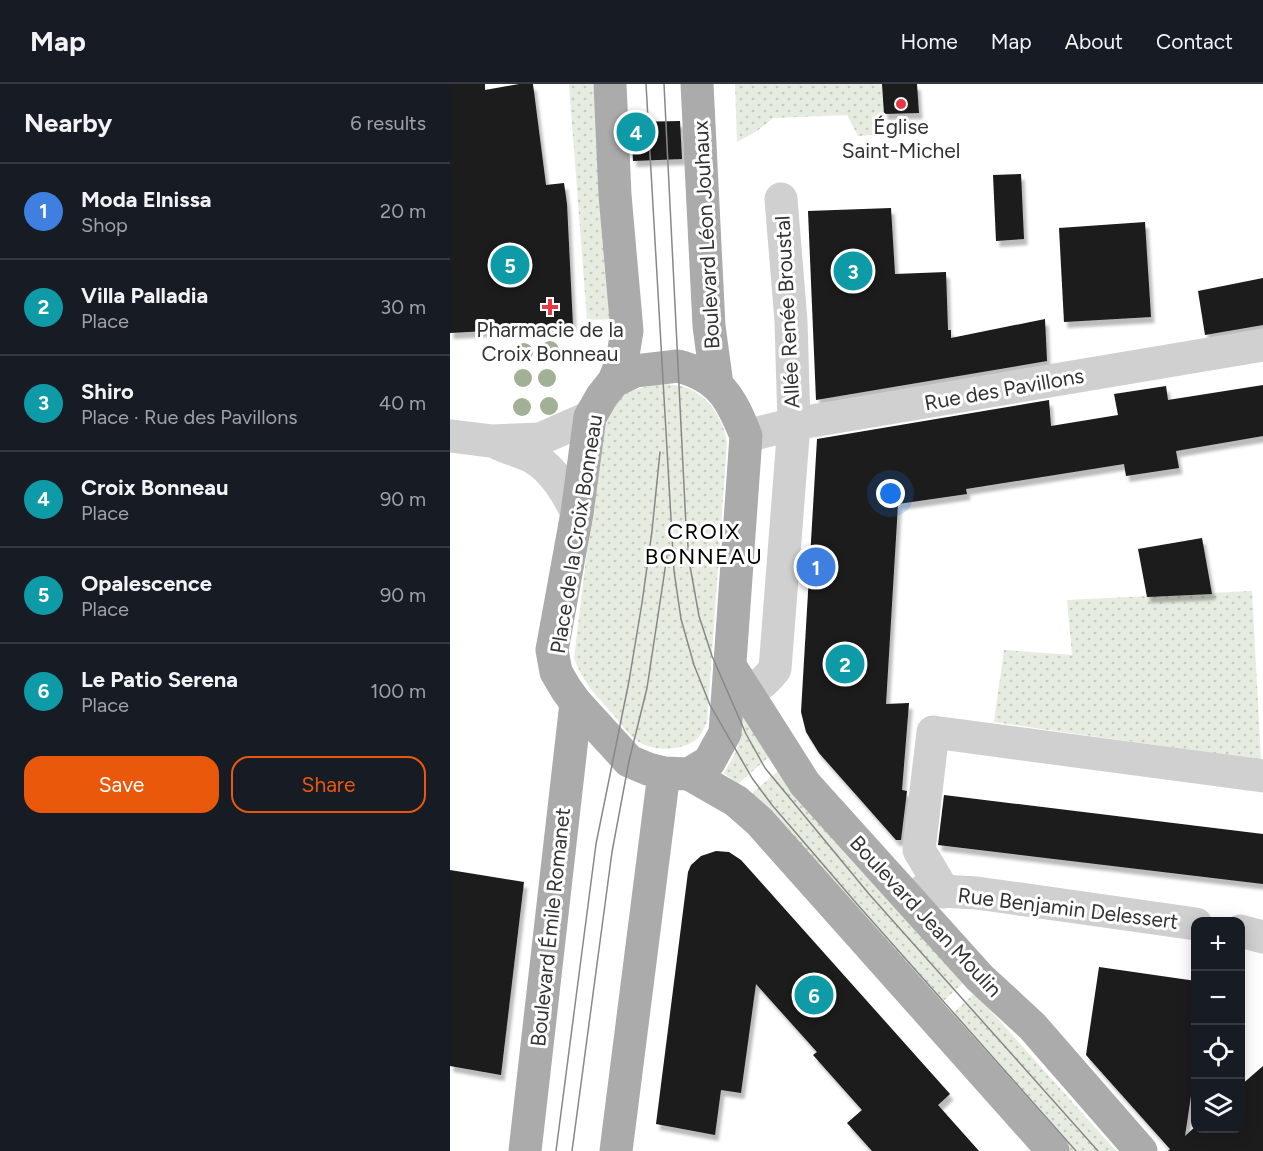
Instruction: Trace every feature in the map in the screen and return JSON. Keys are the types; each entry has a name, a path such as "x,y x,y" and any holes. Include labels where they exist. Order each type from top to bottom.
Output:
{"main road":[{"path":"610,84 615,195 627,330 622,362 614,381"},
{"name":"Boulevard Léon Jouhaux","path":"697,84 709,326 717,385"},
{"path":"614,381 635,371 678,366 699,372 717,385 734,406 746,436 737,676 725,733 709,762 676,773"},
{"name":"Place de la Croix Bonneau","path":"614,381 590,417 577,513 552,650 556,672 576,703 629,761 648,769 676,773"},
{"name":"Boulevard Jean Moulin","path":"737,676 806,784 980,978 1032,1026 1141,1151"},
{"name":"Boulevard Émile Romanet","path":"525,1151 576,703"},
{"path":"616,1151 676,773"},
{"path":"676,773 736,801 759,821 1053,1151"}],"street":[{"name":"Allée Renée Broustal","path":"737,676 754,688 775,669 794,424 791,321 781,199"},
{"name":"Rue des Pavillons","path":"746,436 794,424 1263,345"},
{"path":"450,436 491,441 540,439 590,417"},
{"path":"491,441 535,459 553,474 566,491 577,513"},
{"path":"944,892 919,850 933,732 1263,776"},
{"name":"Rue Benjamin Delessert","path":"906,897 919,890 977,893 1191,923"},
{"path":"1245,932 1263,937"}],"shaded area":[{"path":"569,84 593,84 604,179 611,319 587,320"},
{"path":"735,84 882,84 888,134 858,136 847,115 773,118 757,131 737,142"},
{"path":"665,384 682,386 708,402 722,425 727,442 707,722 692,743 667,749 650,747 632,737 589,686 574,658 601,435 606,419 613,404 624,395 644,387"},
{"path":"1252,591 1261,760 994,722 1004,650 1072,655 1067,600"},
{"path":"744,698 774,752 738,784 724,773 737,750"},
{"path":"785,765 966,980 938,1006 750,795"},
{"path":"975,993 1116,1151 1067,1151 949,1017"}],"building":[{"path":"450,84 485,84 485,90 533,84 546,185 564,183 573,326 450,333"},
{"name":"Église Saint-Michel","path":"882,84 917,84 919,113 884,114"},
{"path":"680,121 682,159 633,161 631,122"},
{"path":"1021,174 1024,239 996,241 993,175"},
{"path":"891,208 895,274 946,272 948,330 951,330 951,338 1045,319 1047,361 816,400 808,211"},
{"path":"1145,222 1151,317 1064,322 1059,228"},
{"path":"1263,278 1263,325 1205,335 1198,291"},
{"path":"1263,385 1263,436 1176,451 1179,468 1126,476 1124,464 966,489 967,494 898,504 886,704 909,703 902,790 907,791 901,840 896,840 819,753 806,732 801,712 817,439 1049,400 1051,426 1118,415 1114,394 1166,386 1168,400"},
{"path":"1202,538 1212,594 1147,597 1138,549"},
{"path":"944,795 1263,834 1263,884 938,845"},
{"path":"716,851 729,852 741,860 950,1094 938,1105 979,1151 872,1151 847,1123 862,1110 813,1055 817,1052 756,984 741,1093 721,1090 715,1135 656,1124 688,872 691,865 701,856"},
{"path":"450,870 524,882 501,1075 450,1066"},
{"path":"1099,967 1191,980 1191,1096 1185,1136 1191,1131 1191,1133 1245,1133 1245,1082 1263,1066 1263,1151 1168,1151 1170,1149 1086,1055"}],"tram line":[{"path":"646,84 674,571 681,619 694,665 710,705 752,778 772,805 1076,1151"},
{"path":"664,84 686,526 699,616 712,656 746,734 765,768 869,894 1098,1151"},
{"path":"556,1151 596,844 629,681 642,603 660,452"},
{"path":"572,1151 612,852 629,761 647,688 667,556"}],"place":[{"name":"Église Saint-Michel","path":"901,104"},
{"name":"Croix Bonneau","path":"636,132"},
{"name":"Opalescence","path":"510,265"},
{"name":"Shiro","path":"853,271"},
{"name":"Pharmacie de la Croix Bonneau","path":"550,307"},
{"name":"Moda Elnissa","path":"816,567"},
{"name":"Villa Palladia","path":"845,664"},
{"name":"Le Patio Serena","path":"814,995"}],"district":[{"name":"CROIX BONNEAU","path":"704,544"}]}
